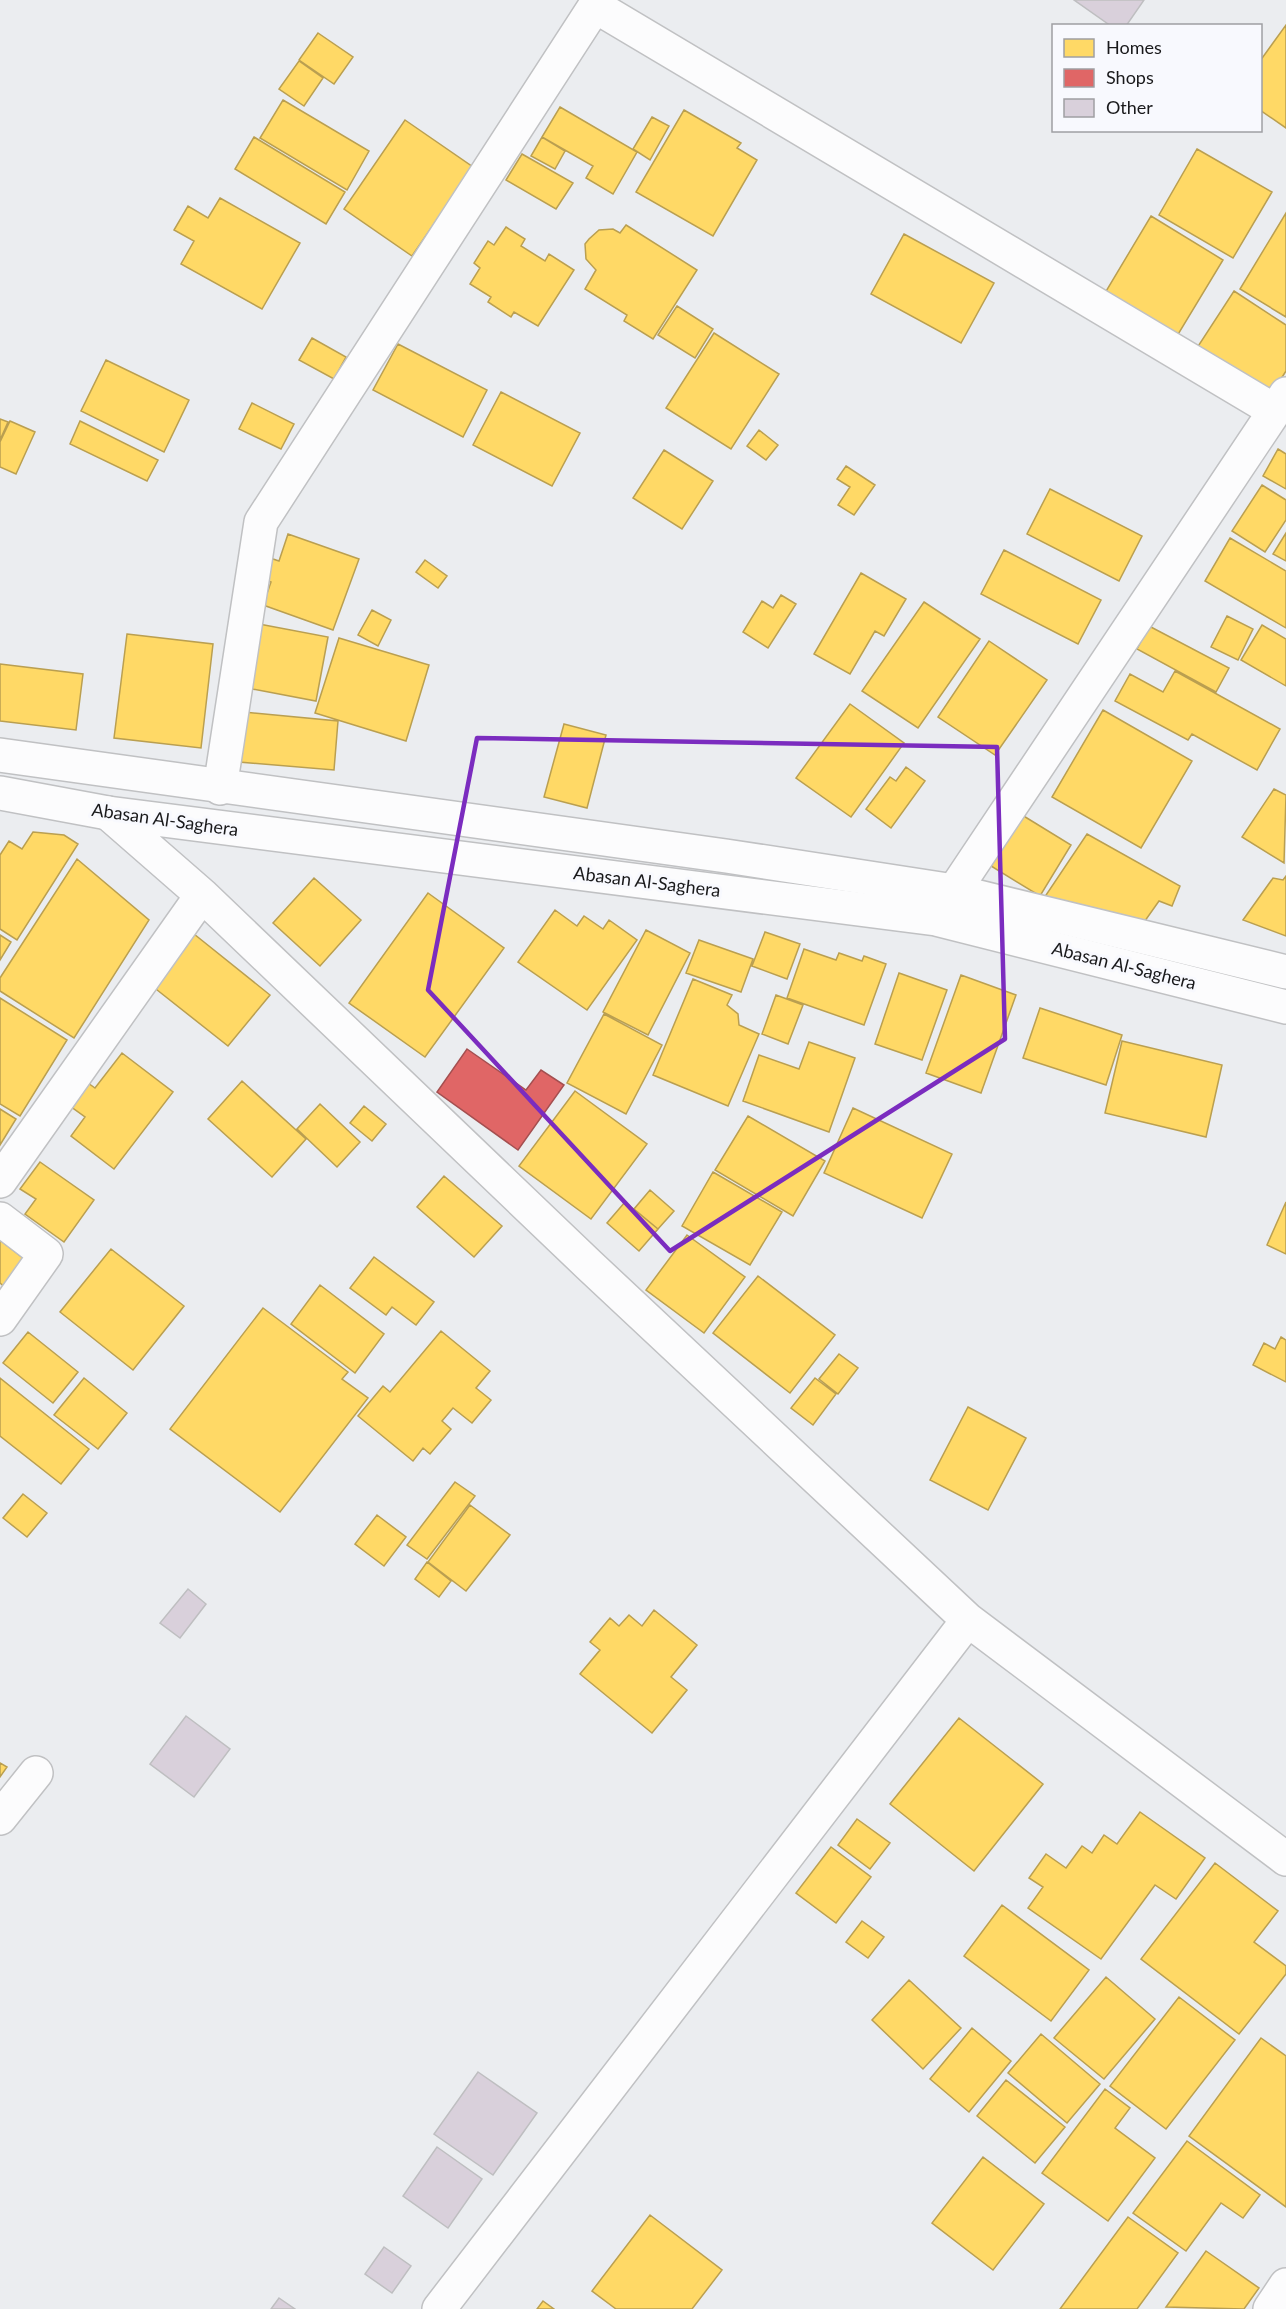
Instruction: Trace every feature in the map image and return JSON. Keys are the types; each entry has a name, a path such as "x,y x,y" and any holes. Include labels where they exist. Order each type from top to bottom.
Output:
{"street":[{"path":"220,788 261,522 595,6 1280,402 936,919"},
{"name":"Abasan Al-Saghera","path":"0,755 220,788 726,856 954,891 1286,972"},
{"name":"Abasan Al-Saghera","path":"0,793 108,813 936,919 1286,1007"},
{"path":"108,813 202,895 598,1274 968,1620 1286,1859"},
{"path":"0,1181 202,895"},
{"path":"0,1219 46,1254 0,1319"},
{"path":"439,2309 968,1620"},
{"path":"0,1818 36,1773"},
{"path":"1270,2309 1286,2285"}],"highlighted area":[{"path":"477,738 997,747 1005,1039 670,1251 428,990"}],"building: Homes":[{"path":"1286,25 1286,128 1262,111 1262,58"},
{"path":"318,33 353,57 334,84 299,60"},
{"path":"299,61 323,78 304,106 279,89"},
{"path":"283,100 369,151 347,190 260,138"},
{"path":"560,107 637,152 613,194 586,178 593,166 542,137"},
{"path":"684,110 741,143 737,148 757,160 713,236 636,192"},
{"path":"652,117 669,126 650,160 633,149"},
{"path":"405,120 473,167 412,256 344,209"},
{"path":"254,137 345,192 326,224 235,169"},
{"path":"542,137 565,151 555,169 531,156"},
{"path":"1197,149 1272,192 1233,258 1159,215"},
{"path":"522,154 573,183 556,209 506,180"},
{"path":"220,198 300,243 262,309 181,264 194,241 174,230 188,206 208,218"},
{"path":"1286,213 1286,317 1240,289"},
{"path":"1151,216 1223,260 1171,346 1099,303"},
{"path":"626,225 697,270 653,339 624,321 627,315 585,289 596,270 586,259 585,244 599,230 613,229 620,233"},
{"path":"506,227 525,239 521,246 545,261 549,254 574,270 538,326 514,312 511,317 488,302 491,297 470,284 480,268 474,263 488,241 494,245"},
{"path":"904,234 994,283 961,343 871,294"},
{"path":"1234,291 1286,325 1286,371 1266,402 1193,354"},
{"path":"677,306 713,329 695,358 658,335"},
{"path":"714,333 779,374 731,449 666,408"},
{"path":"312,338 346,357 334,379 299,360"},
{"path":"398,344 487,390 463,437 373,390"},
{"path":"106,360 189,400 164,452 81,411"},
{"path":"501,392 580,433 552,486 473,445"},
{"path":"252,403 294,424 281,449 239,429"},
{"path":"0,419 8,422 0,440"},
{"path":"10,421 35,432 16,474 0,467 0,442"},
{"path":"80,421 158,460 147,481 70,444"},
{"path":"759,430 778,445 766,460 747,446"},
{"path":"1278,449 1286,454 1286,489 1263,476"},
{"path":"664,450 713,481 682,529 633,498"},
{"path":"846,466 875,485 854,515 838,505 850,487 837,479"},
{"path":"1262,485 1286,500 1286,520 1265,552 1232,531"},
{"path":"1050,489 1142,536 1119,581 1027,534"},
{"path":"1286,533 1286,561 1273,554"},
{"path":"288,534 359,559 333,630 263,605 271,582 261,579 270,558 279,561"},
{"path":"1230,538 1286,571 1286,628 1205,581"},
{"path":"1004,550 1101,600 1078,644 981,594"},
{"path":"425,560 447,576 438,588 416,572"},
{"path":"861,573 906,599 884,636 875,631 850,674 814,654"},
{"path":"781,595 796,604 768,648 743,632 762,601 773,608"},
{"path":"924,602 980,639 918,728 862,691"},
{"path":"372,610 391,620 378,646 358,635"},
{"path":"1227,616 1253,629 1238,660 1211,647"},
{"path":"259,624 328,637 316,701 247,688"},
{"path":"1262,625 1286,639 1286,686 1241,660"},
{"path":"1149,626 1229,668 1216,692 1137,649"},
{"path":"127,634 213,644 201,748 114,738"},
{"path":"339,638 429,665 406,741 315,713"},
{"path":"989,641 1047,680 995,755 938,717"},
{"path":"0,664 83,674 76,730 0,721"},
{"path":"1175,671 1280,729 1257,770 1192,734 1188,740 1115,701 1130,674 1163,692"},
{"path":"850,704 904,743 851,817 796,778"},
{"path":"1103,710 1192,761 1141,848 1052,797"},
{"path":"244,712 338,721 334,770 239,762"},
{"path":"564,724 606,735 587,808 544,797"},
{"path":"906,767 925,781 891,828 866,809 890,777 896,781"},
{"path":"1274,789 1286,795 1284,863 1242,837"},
{"path":"1022,815 1071,845 1040,896 991,866"},
{"path":"33,832 64,835 78,844 17,940 0,929 0,855 9,841 22,849"},
{"path":"1087,834 1180,886 1172,906 1159,901 1140,928 1042,901"},
{"path":"77,859 149,920 74,1038 0,991 0,978"},
{"path":"1286,876 1286,936 1243,920 1273,878 1283,880"},
{"path":"314,878 361,920 320,966 273,923"},
{"path":"428,893 504,948 425,1057 349,1003"},
{"path":"555,910 577,926 584,916 603,929 609,920 637,940 587,1010 518,962"},
{"path":"189,930 270,995 228,1046 147,982"},
{"path":"646,930 690,953 648,1035 603,1012"},
{"path":"765,932 800,944 787,979 752,966"},
{"path":"0,935 11,942 0,960"},
{"path":"699,940 753,959 741,992 686,973"},
{"path":"804,949 836,960 839,953 862,961 864,956 886,964 864,1025 787,998"},
{"path":"899,973 947,990 922,1060 875,1044"},
{"path":"961,975 1016,995 981,1093 926,1073"},
{"path":"693,979 732,995 727,1005 738,1014 739,1025 759,1034 728,1106 653,1075"},
{"path":"776,995 803,1005 788,1044 762,1034"},
{"path":"0,998 67,1040 20,1116 0,1104"},
{"path":"1040,1008 1122,1035 1106,1085 1023,1058"},
{"path":"604,1014 662,1045 626,1114 567,1083"},
{"path":"1122,1041 1222,1065 1206,1137 1105,1113"},
{"path":"809,1042 855,1058 829,1132 743,1101 759,1055 799,1069"},
{"path":"122,1053 173,1092 114,1169 71,1136 85,1117 63,1101 81,1078 95,1088"},
{"path":"242,1081 306,1139 272,1177 208,1119"},
{"path":"575,1091 647,1144 591,1219 519,1166"},
{"path":"320,1104 360,1142 337,1167 297,1129"},
{"path":"364,1106 386,1124 372,1141 350,1123"},
{"path":"853,1108 952,1154 922,1218 824,1173"},
{"path":"0,1109 16,1119 0,1145"},
{"path":"748,1116 825,1161 793,1216 715,1170"},
{"path":"40,1162 94,1200 64,1242 25,1214 36,1199 20,1189"},
{"path":"713,1172 782,1212 750,1265 682,1226"},
{"path":"444,1176 502,1226 474,1257 417,1207"},
{"path":"650,1190 674,1211 658,1229 634,1209"},
{"path":"625,1202 658,1229 639,1251 607,1223"},
{"path":"1286,1202 1286,1254 1267,1245"},
{"path":"687,1235 745,1277 704,1333 646,1290"},
{"path":"0,1240 28,1262 7,1289 0,1283"},
{"path":"111,1249 184,1306 133,1370 60,1312"},
{"path":"374,1257 434,1302 416,1325 392,1307 386,1315 350,1288"},
{"path":"758,1276 835,1335 790,1393 713,1333"},
{"path":"320,1285 384,1334 355,1373 291,1324"},
{"path":"263,1308 348,1372 342,1379 368,1398 280,1512 170,1429"},
{"path":"441,1331 490,1371 476,1388 491,1400 472,1423 453,1408 442,1421 451,1429 430,1454 423,1448 413,1461 358,1416 383,1386 390,1392"},
{"path":"28,1332 78,1372 53,1403 3,1363"},
{"path":"1281,1337 1286,1340 1286,1382 1253,1365 1264,1343 1275,1349"},
{"path":"839,1354 858,1368 838,1394 819,1379"},
{"path":"0,1378 89,1449 61,1484 0,1436"},
{"path":"84,1378 127,1413 98,1449 54,1415"},
{"path":"815,1378 836,1394 813,1425 791,1408"},
{"path":"968,1407 1026,1438 988,1510 930,1480"},
{"path":"455,1482 475,1496 427,1559 407,1545"},
{"path":"23,1494 47,1513 27,1537 3,1518"},
{"path":"470,1505 510,1535 466,1591 428,1562"},
{"path":"377,1515 406,1537 384,1566 355,1544"},
{"path":"427,1562 451,1581 439,1597 415,1579"},
{"path":"654,1610 697,1645 671,1677 687,1690 652,1733 580,1674 600,1650 590,1642 610,1618 619,1626 629,1615 642,1626"},
{"path":"959,1718 1043,1784 974,1871 890,1804"},
{"path":"0,1763 7,1767 0,1777"},
{"path":"1140,1812 1205,1858 1176,1899 1155,1885 1101,1959 1028,1908 1043,1887 1029,1878 1046,1854 1066,1868 1082,1846 1092,1853 1104,1835 1117,1844"},
{"path":"857,1819 890,1843 870,1869 838,1845"},
{"path":"831,1847 871,1877 836,1923 796,1893"},
{"path":"1215,1863 1278,1911 1254,1942 1286,1966 1286,1974 1239,2034 1141,1959"},
{"path":"1002,1905 1089,1970 1051,2021 964,1956"},
{"path":"862,1921 884,1937 868,1958 846,1942"},
{"path":"1106,1977 1155,2019 1104,2079 1054,2038"},
{"path":"909,1980 961,2028 923,2069 872,2020"},
{"path":"1179,1997 1235,2040 1166,2129 1110,2086"},
{"path":"972,2028 1011,2061 969,2112 930,2079"},
{"path":"1041,2034 1100,2084 1067,2123 1008,2073"},
{"path":"1261,2038 1286,2056 1286,2207 1189,2136"},
{"path":"1006,2080 1065,2127 1035,2163 977,2116"},
{"path":"1105,2089 1130,2108 1115,2128 1155,2158 1108,2221 1042,2173"},
{"path":"1187,2141 1260,2195 1243,2218 1221,2203 1186,2251 1133,2213"},
{"path":"983,2157 1044,2204 993,2270 932,2223"},
{"path":"650,2215 722,2270 692,2309 616,2309 592,2291"},
{"path":"1128,2217 1178,2253 1137,2309 1060,2309"},
{"path":"1206,2251 1259,2288 1244,2309 1166,2307"},
{"path":"543,2301 554,2309 537,2309"}],"building: Shops":[{"path":"467,1049 526,1090 541,1070 564,1085 518,1150 437,1092"}],"building: Other":[{"path":"1074,0 1144,0 1127,24 1108,24"},
{"path":"188,1589 206,1604 180,1638 160,1623"},
{"path":"186,1716 230,1749 194,1797 150,1764"},
{"path":"478,2072 537,2113 493,2175 434,2134"},
{"path":"437,2147 482,2179 448,2228 403,2196"},
{"path":"384,2247 411,2266 392,2293 365,2274"},
{"path":"279,2298 295,2309 271,2309"}]}
